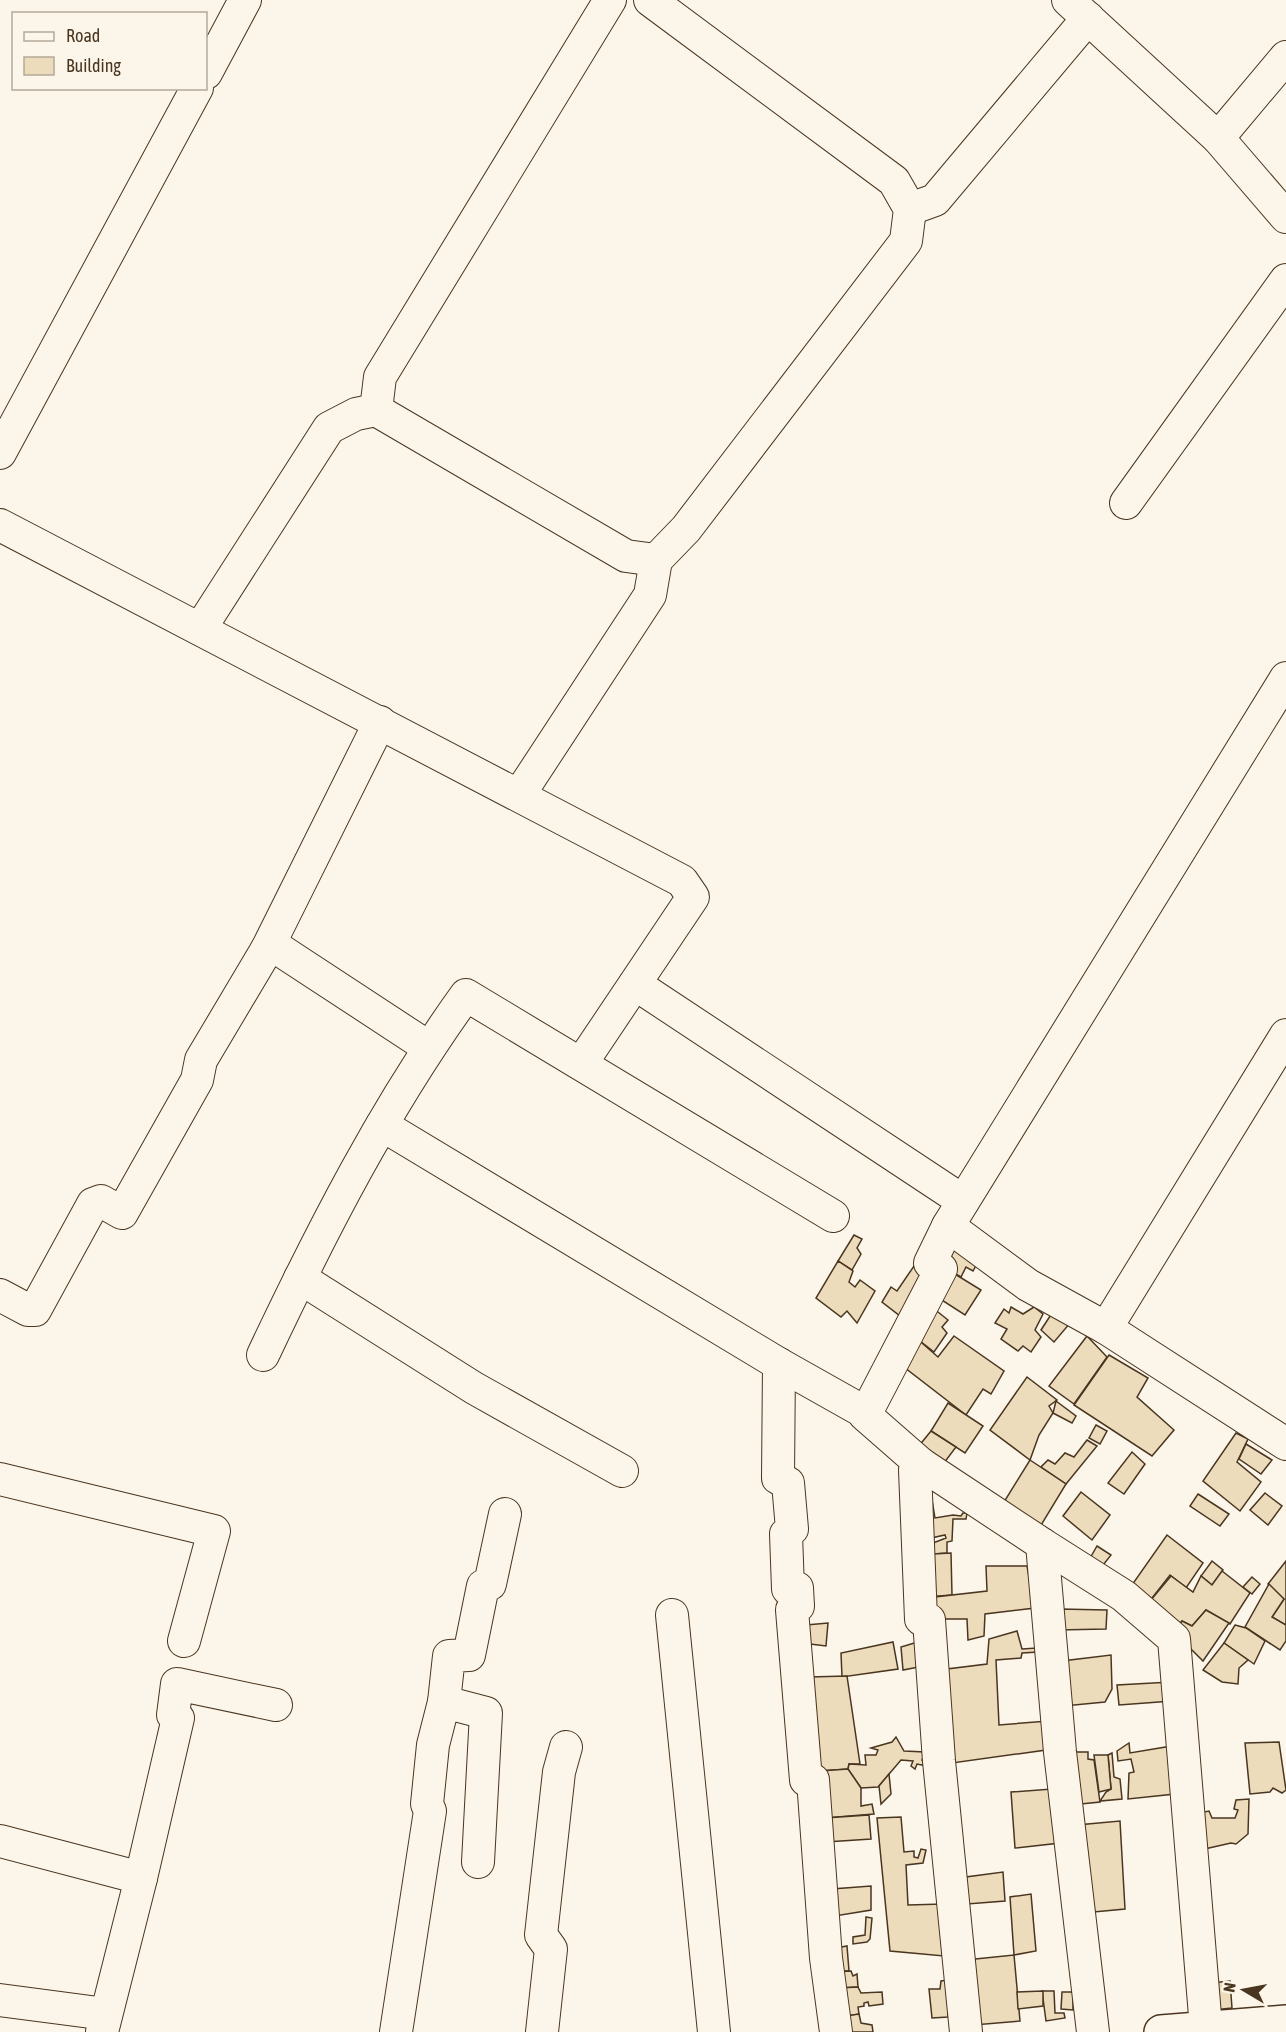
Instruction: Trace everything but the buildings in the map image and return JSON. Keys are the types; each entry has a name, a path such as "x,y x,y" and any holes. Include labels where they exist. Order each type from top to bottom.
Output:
{"street":[{"path":"207,71 245,0"},
{"path":"376,410 380,376 610,0"},
{"path":"519,795 650,595 656,560 686,529 906,241 910,209 894,181 650,0"},
{"path":"910,209 935,200 1078,9 1218,138 1286,217"},
{"path":"1218,138 1286,57"},
{"path":"0,453 196,90"},
{"path":"1126,503 1286,280"},
{"path":"200,629 329,428 356,414 376,410 626,556 656,560"},
{"path":"0,525 682,881 693,897 581,1064"},
{"path":"866,1413 941,1269 930,1263 956,1214 1286,678"},
{"path":"0,1295 28,1310 35,1310 93,1204 101,1202 122,1213 197,1080 201,1060 267,949 380,722"},
{"path":"267,949 277,948 428,1047"},
{"path":"635,984 956,1214 1028,1285 1106,1328 1286,1444"},
{"path":"263,1355 300,1278 382,1125 428,1047 466,995 833,1216"},
{"path":"1106,1328 1286,1035"},
{"path":"382,1125 779,1364 866,1413 921,1464 1124,1596 1174,1639 1206,2028"},
{"path":"300,1278 474,1389 622,1471"},
{"path":"779,1364 778,1478 788,1483 792,1529 786,1534 788,1588 797,1588 798,1606 792,1610 806,1780 813,1780 826,1958 836,2032"},
{"path":"921,1464 915,1470 921,1619 929,1620 939,1761 966,2032"},
{"path":"0,1479 214,1531 184,1641"},
{"path":"396,2032 430,1811 427,1804 433,1744 457,1705 449,1656 469,1655 483,1586 490,1584 505,1514"},
{"path":"1042,1544 1060,1752 1093,2032"},
{"path":"672,1615 714,2032"},
{"path":"0,2000 104,2023 178,1718 173,1715 177,1684 276,1705"},
{"path":"457,1705 486,1713 478,1862"},
{"path":"542,2032 551,1949 541,1935 559,1772 566,1747"},
{"path":"0,1841 141,1878"},
{"path":"1161,2032 1286,2022"}]}
